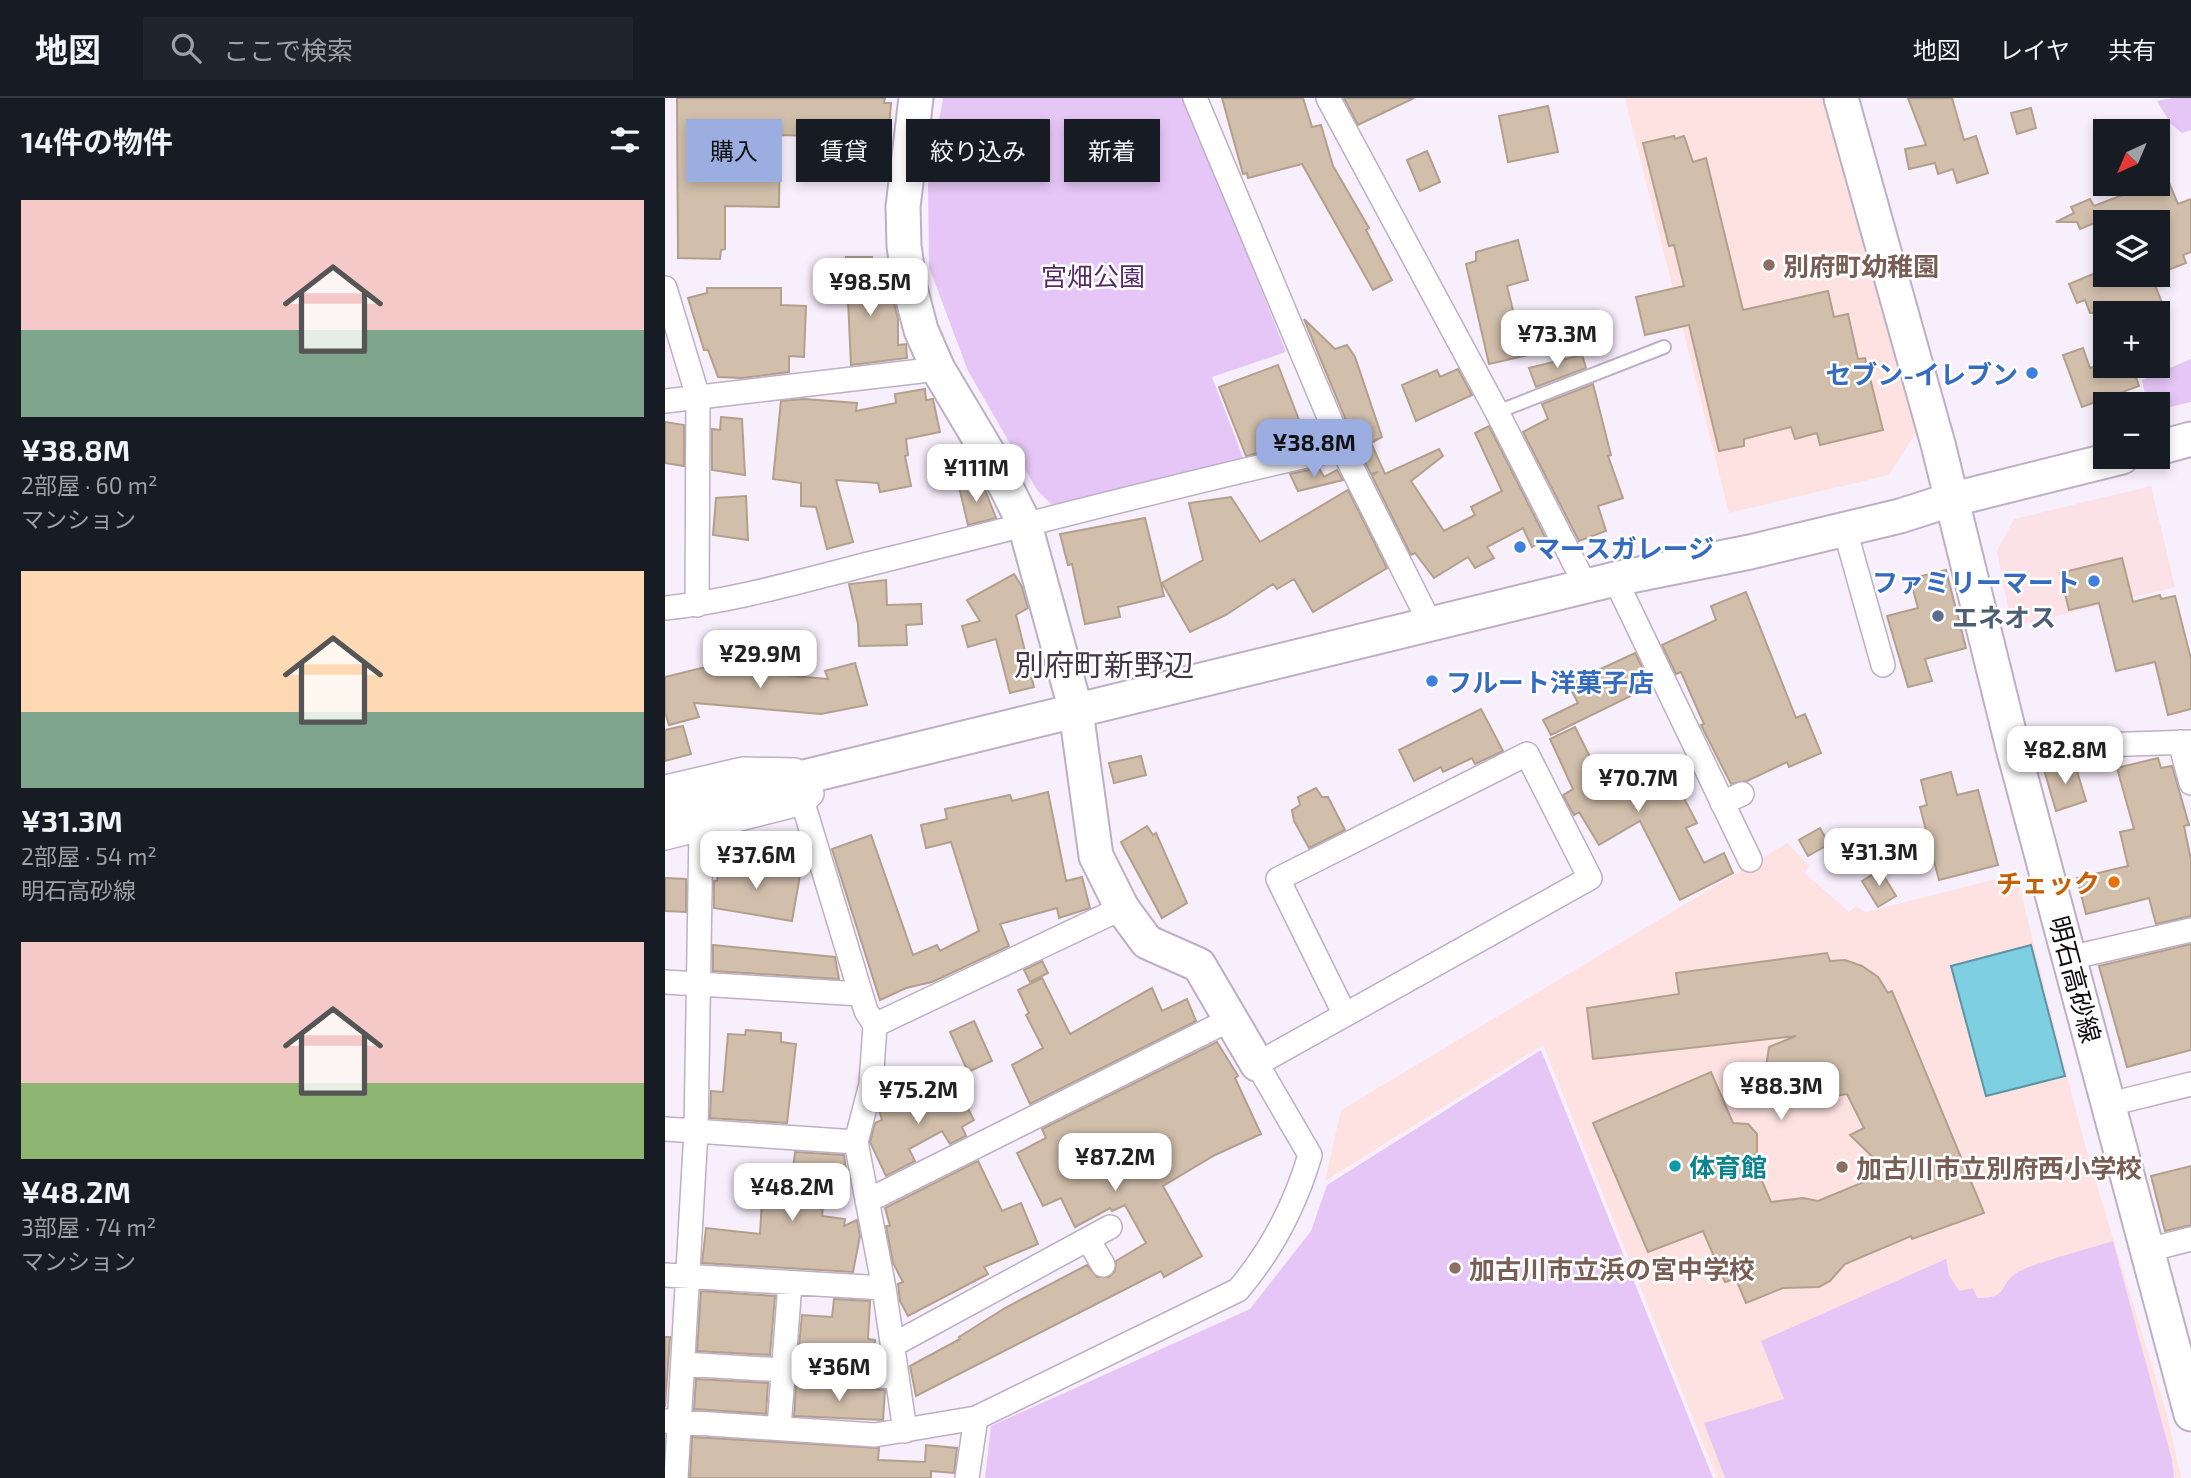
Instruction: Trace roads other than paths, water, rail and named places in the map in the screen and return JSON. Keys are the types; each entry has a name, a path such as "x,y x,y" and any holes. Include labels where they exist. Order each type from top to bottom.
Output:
{"street":[{"path":"672,1421 875,1434 976,1419 1238,1290 1263,1260 1298,1197 1310,1155 1199,965 1147,942 1122,908 1096,856 1076,711 1025,526 994,463 938,369 921,330 909,288 904,246 906,174 916,98"},
{"path":"1195,98 1342,449 1431,625"},
{"path":"1328,98 1497,412 1732,799 1750,860"},
{"name":"明石高砂線","path":"1840,98 1935,431 1949,500 1965,550 2013,748 2189,1400"},
{"path":"665,288 698,397 697,605"},
{"path":"665,401 938,369"},
{"path":"2170,444 2191,439"},
{"path":"665,608 697,605 1025,526 1221,475 1342,449"},
{"path":"665,811 1601,583 1845,530 1949,500 2093,464"},
{"path":"1845,530 1884,665"},
{"path":"2013,748 2186,742 2191,783"},
{"path":"1257,1064 1344,1013 1590,878 1527,754 1278,879 1344,1013"},
{"path":"665,788 743,769 834,771"},
{"path":"665,838 803,803 834,771"},
{"path":"803,803 866,1011 875,1025 871,1084 856,1142 884,1289 905,1431"},
{"path":"676,1478 672,1421 683,1364 696,1131 701,983 701,830"},
{"path":"875,1025 1122,908"},
{"path":"2069,958 2191,930"},
{"path":"665,982 861,994"},
{"path":"867,1201 1231,1019"},
{"path":"2110,1104 2191,1084"},
{"path":"665,1129 856,1142"},
{"path":"893,1345 1110,1227"},
{"path":"1088,1239 1103,1265"},
{"path":"2148,1250 2191,1239"},
{"path":"665,1275 884,1289"},
{"path":"779,1428 790,1283"},
{"path":"683,1364 897,1377"},
{"path":"967,1478 976,1419"}],"lane":[{"path":"1497,412 1664,347"}],"water":[{"path":"2031,945 2065,1076 1986,1096 1951,966"}],"place":[{"name":"別府町幼稚園","path":"1769,265"},
{"name":"セブン-イレブン","path":"2032,373"},
{"name":"マースガレージ","path":"1520,547"},
{"name":"ファミリーマート","path":"2094,581"},
{"name":"エネオス","path":"1938,616"},
{"name":"フルート洋菓子店","path":"1432,681"},
{"name":"チェック","path":"2114,882"},
{"name":"体育館","path":"1675,1166"},
{"name":"加古川市立別府西小学校","path":"1842,1167"},
{"name":"加古川市立浜の宮中学校","path":"1455,1268"}],"district":[{"name":"別府町新野辺","path":"1104,664"}],"park label":[{"name":"宮畑公園","path":"1093,275"}]}
